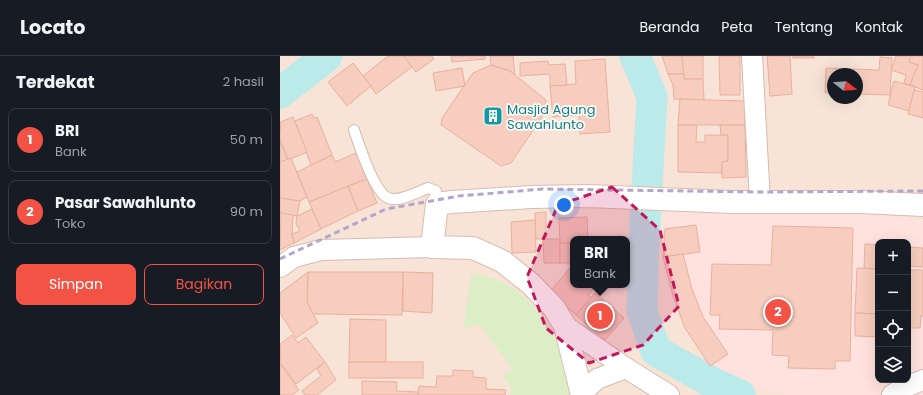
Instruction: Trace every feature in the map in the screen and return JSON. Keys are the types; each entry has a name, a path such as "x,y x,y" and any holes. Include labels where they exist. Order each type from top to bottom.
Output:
{"main road":[{"path":"582,394 565,326 554,308 531,284 502,261 473,248 432,247 437,204 531,197 588,196 666,198 732,202 861,202 923,205"}],"street":[{"path":"752,56 760,202"},
{"path":"285,260 321,250 432,247"},
{"path":"565,326 626,368 669,395"},
{"path":"582,394 597,379 626,368"},
{"path":"892,395 903,388 923,380"}],"lane":[{"path":"354,130 362,152 382,194 390,199 400,198 428,188 436,191 438,200 437,204"}],"highlighted area":[{"path":"612,187 660,230 679,306 643,345 589,363 546,328 527,277 558,205"}],"shaded area":[{"path":"280,56 923,56 923,395 280,395"},
{"path":"822,210 868,212 923,222 923,395 785,395 722,375 710,366 685,328 673,296 663,257 666,212"}],"green space":[{"path":"471,275 490,278 509,286 526,299 541,316 554,335 563,356 568,376 569,395 510,395 511,387 502,375 513,370 479,324 463,329"}],"building":[{"path":"388,56 404,56 412,67 376,94 363,76"},
{"path":"404,56 432,56 434,59 416,72"},
{"path":"451,56 485,56 485,59 452,62"},
{"path":"490,56 513,56 515,75 510,71 491,65"},
{"path":"662,56 682,56 684,74 668,74"},
{"path":"682,56 703,56 703,79 684,79"},
{"path":"719,56 740,56 740,95 720,95"},
{"path":"767,56 790,56 792,94 770,96"},
{"path":"793,56 814,56 814,58 793,58"},
{"path":"896,56 911,56 909,62 918,65 910,85 904,83 906,75 891,70"},
{"path":"911,56 923,56 923,90 910,85 918,65 909,62"},
{"path":"880,57 892,58 890,95 863,94 863,69 879,70"},
{"path":"605,59 610,132 580,134 579,115 553,117 550,86 576,84 575,61"},
{"path":"548,61 549,65 565,64 567,85 550,86 550,74 520,76 520,63"},
{"path":"353,63 371,86 347,106 328,82"},
{"name":"Masjid Agung Sawahlunto","path":"491,65 510,71 546,100 544,114 511,163 501,166 441,125 442,118 473,73"},
{"path":"462,68 465,86 436,91 433,73"},
{"path":"826,68 827,93 825,93"},
{"path":"668,74 684,74 684,79 703,79 704,100 674,99 673,85"},
{"path":"894,81 915,87 909,111 888,105"},
{"path":"914,90 923,92 923,118 908,114"},
{"path":"680,99 745,101 745,125 678,125"},
{"path":"312,114 314,118 317,117 332,155 311,165 295,121"},
{"path":"293,117 307,152 288,160 280,139 280,122"},
{"path":"678,125 697,125 696,142 705,142 705,135 728,135 728,161 722,162 722,173 678,172"},
{"path":"720,125 745,125 746,177 722,178 722,162 728,161 728,135 721,135"},
{"path":"280,141 288,160 280,162"},
{"path":"356,153 367,179 309,202 297,172 332,155 335,162"},
{"path":"291,158 307,197 300,201 280,198 280,162"},
{"path":"367,179 377,203 358,211 348,186"},
{"path":"348,186 358,211 321,229 309,202"},
{"path":"280,198 300,201 297,216 280,213"},
{"path":"312,209 321,229 294,243 292,234 300,231 296,224 297,216"},
{"path":"546,212 546,239 536,239 535,213"},
{"path":"281,213 293,215 292,234 294,243 280,250"},
{"path":"587,217 588,236 570,236 570,243 560,243 559,218"},
{"path":"535,220 536,252 512,253 511,222"},
{"path":"696,225 700,252 663,257 665,229"},
{"path":"773,226 853,228 850,361 835,361 835,369 788,368 789,356 772,355 773,330 719,329 720,315 710,315 712,264 771,265"},
{"path":"543,239 560,239 560,263 544,263"},
{"path":"560,243 570,243 570,263 560,263"},
{"path":"865,244 875,245 875,269 864,268"},
{"path":"911,247 923,248 923,267 911,266"},
{"path":"683,254 692,289 703,317 728,354 710,366 685,328 673,296 663,257"},
{"path":"570,268 570,288 594,288 588,295 591,298 576,315 550,292"},
{"path":"857,268 875,269 875,314 855,313"},
{"path":"911,270 923,270 923,316 921,316 920,328 911,328"},
{"path":"308,272 403,272 402,315 313,314 307,302"},
{"path":"308,272 307,302 318,323 296,338 280,313 280,293"},
{"path":"403,272 433,273 432,313 403,311"},
{"path":"595,293 624,318 605,340 576,315"},
{"path":"855,313 875,314 875,337 855,336"},
{"path":"350,319 386,320 386,362 349,362"},
{"path":"292,335 298,343 306,337 325,362 296,384 280,362 280,344"},
{"path":"325,362 336,380 317,395 305,395 302,391 321,376 317,369"},
{"path":"349,362 423,362 423,378 349,378"},
{"path":"280,364 299,390 292,395 280,395"},
{"path":"453,370 473,371 473,377 486,378 486,389 506,390 505,395 418,395 419,386 436,387 437,376 453,376"},
{"path":"362,381 397,382 396,391 418,392 418,395 362,395"}],"waterway":[{"path":"280,93 327,56"},
{"path":"635,56 652,97 644,241 642,311 656,351 715,384 740,395"}],"railway":[{"path":"280,259 386,209 459,196 543,189 760,192 923,191"}],"place":[{"name":"Masjid Agung Sawahlunto","path":"493,116"},
{"name":"Pasar Sawahlunto","path":"778,312"},
{"name":"BRI","path":"600,316"}]}
